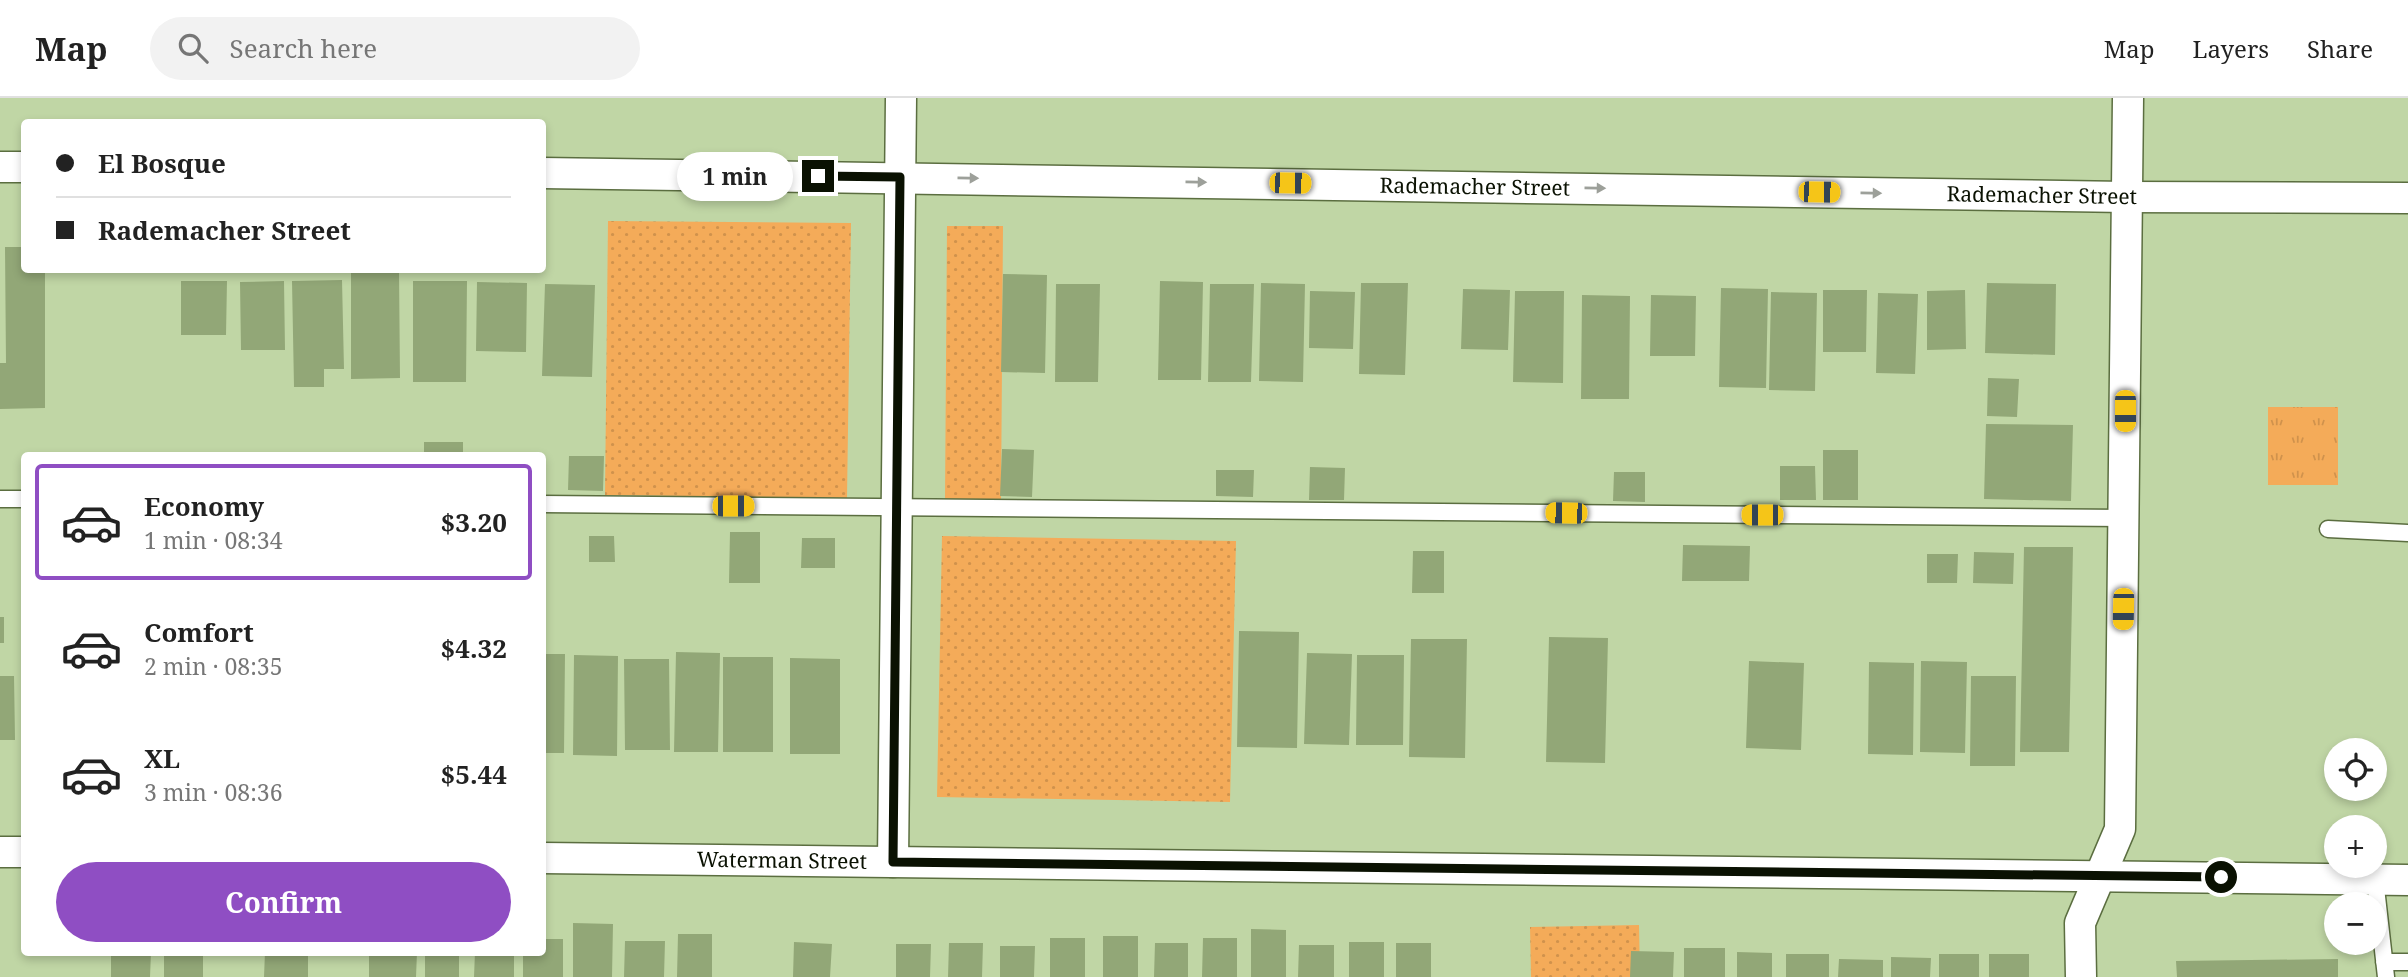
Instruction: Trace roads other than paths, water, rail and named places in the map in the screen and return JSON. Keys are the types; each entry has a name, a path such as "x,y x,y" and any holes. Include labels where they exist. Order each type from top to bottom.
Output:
{"street":[{"path":"893,862 901,98"},
{"path":"2081,977 2080,923 2120,828 2128,98"},
{"path":"0,167 21,167"},
{"name":"Rademacher Street","path":"546,173 2125,197 2408,198"},
{"path":"0,852 21,852"},
{"name":"Waterman Street","path":"546,858 2408,880"}],"lane":[{"path":"0,499 21,499"},
{"path":"546,504 2125,518"},
{"path":"2328,529 2408,533"},
{"path":"2375,879 2385,969 2408,962"}]}
